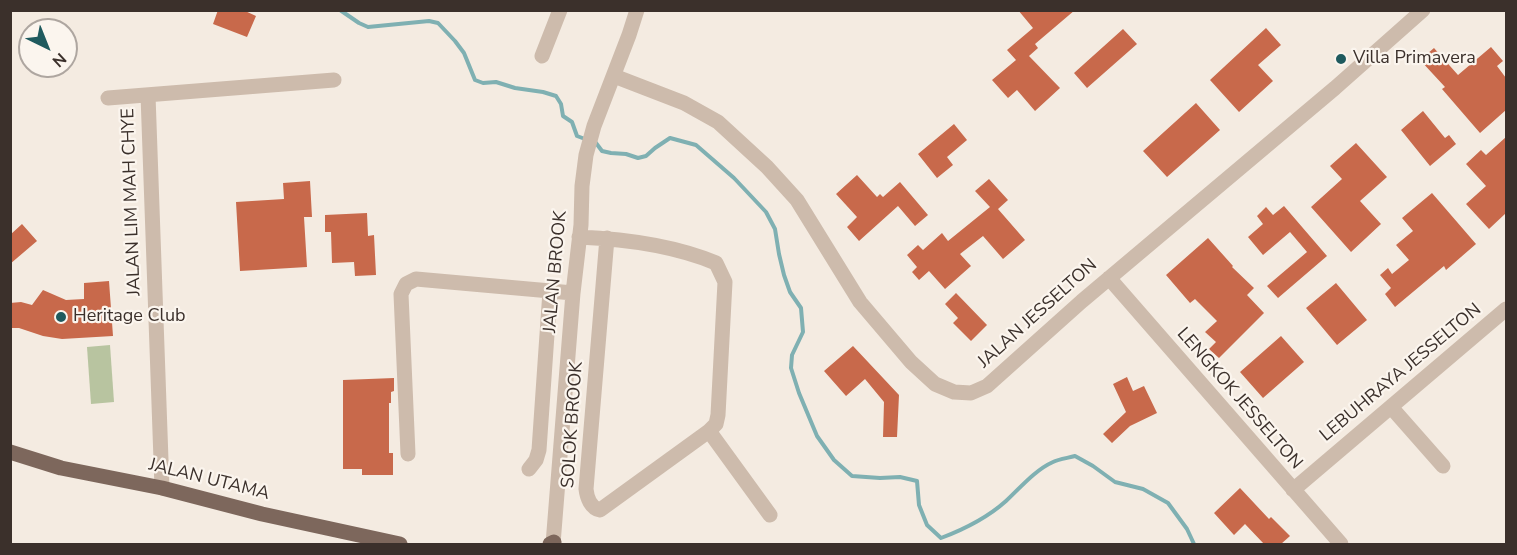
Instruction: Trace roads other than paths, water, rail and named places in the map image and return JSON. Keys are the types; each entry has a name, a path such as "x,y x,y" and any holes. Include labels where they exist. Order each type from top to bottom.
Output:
{"main road":[{"name":"JALAN UTAMA","path":"10,452 61,468 162,488 262,514 400,544"}],"street":[{"path":"542,56 560,10"},
{"name":"JALAN BROOK","path":"553,544 586,155 594,126 637,10"},
{"name":"JALAN JESSELTON","path":"614,76 684,103 718,122 767,167 797,200 861,302 911,362 935,384 954,392 971,393 987,386 1109,278 1344,80 1423,10"},
{"name":"JALAN LIM MAH CHYE","path":"108,98 334,80"},
{"name":"JALAN LIM MAH CHYE","path":"148,95 162,488"},
{"path":"579,237 607,238 680,250 716,263 725,282 718,415 716,424 709,431 770,515"},
{"name":"SOLOK BROOK","path":"607,238 586,489 589,501 596,509 604,508 709,431"},
{"name":"LENGKOK JESSELTON","path":"1109,278 1341,544"},
{"path":"408,454 401,294 406,284 416,279 573,293"},
{"path":"529,469 536,460 539,450 550,291"},
{"name":"LEBUHRAYA JESSELTON","path":"1293,490 1506,309"},
{"path":"1391,407 1443,466"}],"waterway":[{"path":"340,10 368,27 429,21 438,23 464,53 475,80 483,83 496,82 556,96 561,104 563,116 572,122 577,136 585,139"},
{"path":"592,142 596,143 602,151 638,158 646,156 670,138 696,145 734,178 766,212 775,229 779,254 790,292 801,308 803,332 792,355 791,368 817,436 834,460 852,476 900,477 917,481 919,505 927,525 941,538 991,513 1046,465 1075,456 1115,482 1143,489 1168,503 1187,529 1194,544"}],"place":[{"name":"Villa Primavera","path":"1341,59"},
{"name":"Heritage Club","path":"61,317"}]}
